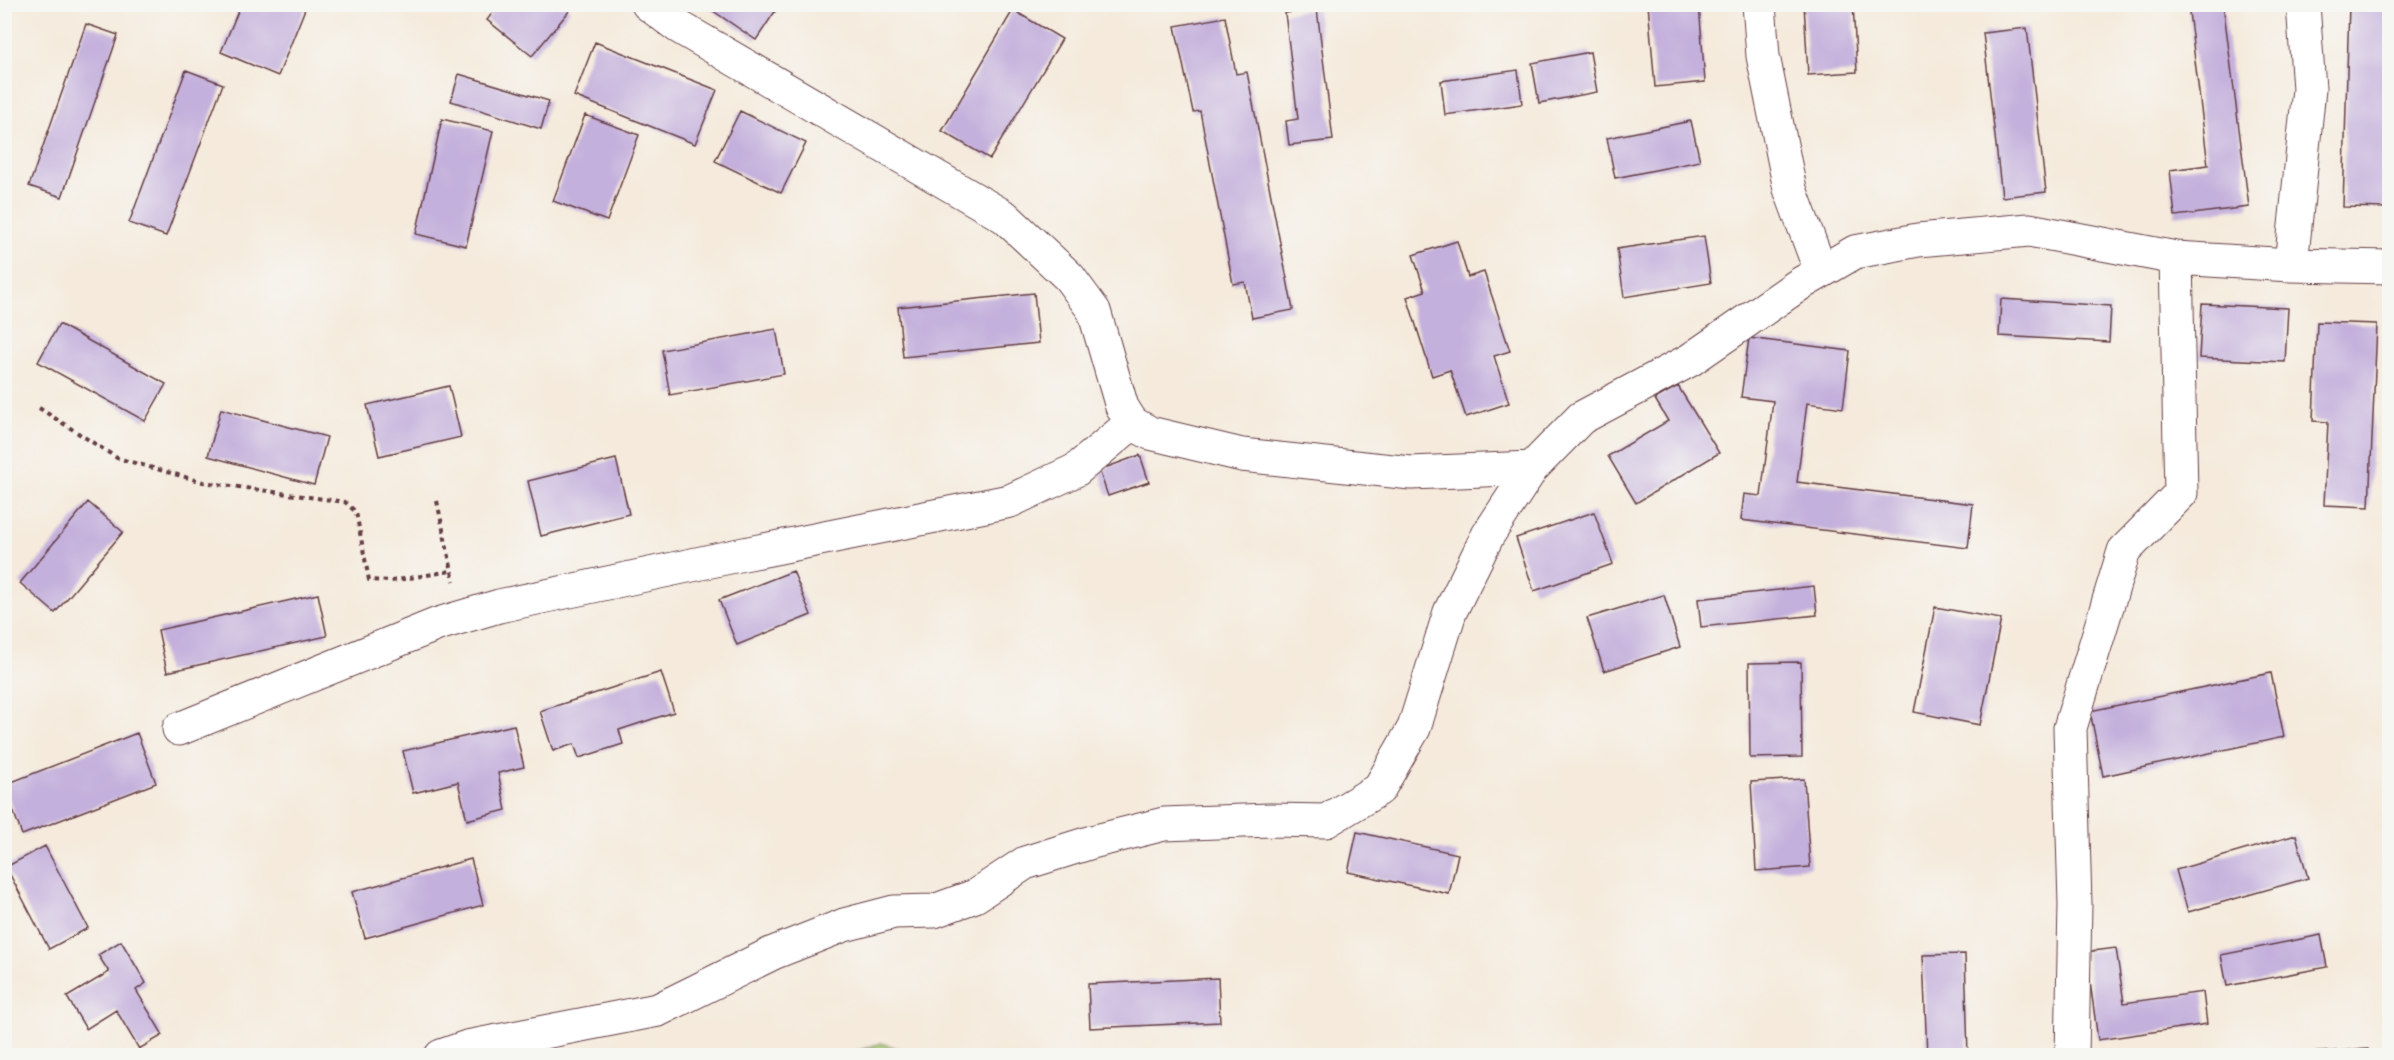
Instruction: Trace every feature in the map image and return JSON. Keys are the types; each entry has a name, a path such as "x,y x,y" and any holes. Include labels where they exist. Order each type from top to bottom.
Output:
{"street":[{"path":"648,4 679,27 1005,217 1069,277 1094,311 1122,407 1132,423 1150,433 1242,455 1411,473 1532,468"},
{"path":"1759,4 1763,56 1790,189 1821,272"},
{"path":"2291,265 2309,89 2303,4"},
{"path":"441,1056 467,1047 658,1010 773,953 844,926 894,912 934,911 975,896 1025,863 1092,842 1164,824 1270,820 1326,821 1379,789 1414,728 1450,612 1488,535 1532,468 1581,418 1690,360 1821,272 1855,252 1918,240 2029,230 2176,258 2291,265 2390,267"},
{"path":"2072,1056 2075,904 2070,729 2124,551 2181,493 2176,258"},
{"path":"179,729 438,624 499,606 1010,501 1076,470 1132,423"}],"path":[{"path":"39,408 117,458 203,482 345,502 356,512 369,580 391,581 451,571"},
{"path":"437,501 451,571 467,616"}],"green space":[{"path":"881,1043 916,1055 846,1055"}],"building":[{"path":"241,4 307,4 278,76 221,52"},
{"path":"499,4 563,4 570,10 532,56 487,20"},
{"path":"703,4 780,4 756,40"},
{"path":"1648,4 1699,4 1705,82 1655,87"},
{"path":"1804,4 1853,4 1857,72 1808,75"},
{"path":"2188,4 2223,4 2249,207 2175,216 2170,170 2208,165"},
{"path":"2349,5 2390,5 2390,208 2343,207"},
{"path":"1317,9 1333,140 1289,145 1286,121 1298,119 1285,13"},
{"path":"1013,10 1062,39 990,159 942,131"},
{"path":"1225,17 1236,74 1247,72 1293,310 1252,318 1245,282 1233,284 1200,111 1193,112 1175,26"},
{"path":"86,24 118,35 62,197 29,186"},
{"path":"2027,28 2046,192 2002,197 1983,33"},
{"path":"595,42 717,90 695,144 574,96"},
{"path":"1590,52 1597,92 1539,103 1532,63"},
{"path":"186,70 223,84 166,236 129,223"},
{"path":"1518,70 1522,104 1445,115 1441,81"},
{"path":"459,74 549,101 541,129 451,101"},
{"path":"740,111 806,143 781,193 715,161"},
{"path":"585,115 639,135 607,221 553,201"},
{"path":"442,119 493,131 466,246 416,234"},
{"path":"1691,121 1700,161 1615,178 1607,138"},
{"path":"1704,236 1711,283 1624,297 1617,249"},
{"path":"1457,241 1468,277 1484,272 1510,351 1494,356 1509,403 1466,417 1450,370 1432,376 1407,297 1425,291 1413,255"},
{"path":"1034,293 1039,343 903,357 898,307"},
{"path":"2001,299 2111,306 2109,342 1999,336"},
{"path":"2202,304 2288,308 2285,362 2199,358"},
{"path":"2317,322 2377,324 2369,507 2324,505 2328,422 2313,421"},
{"path":"59,324 166,384 145,421 38,362"},
{"path":"776,329 784,374 670,395 662,350"},
{"path":"1749,338 1850,351 1843,408 1807,403 1797,482 1973,504 1968,548 1741,520 1744,494 1761,496 1773,401 1741,397"},
{"path":"449,386 461,437 379,456 367,405"},
{"path":"1678,386 1719,453 1636,503 1608,456 1668,421 1655,399"},
{"path":"221,409 327,437 314,485 208,456"},
{"path":"1140,455 1149,482 1108,496 1099,470"},
{"path":"616,459 629,514 541,536 528,481"},
{"path":"88,502 123,532 55,613 20,583"},
{"path":"1594,512 1613,564 1534,591 1516,538"},
{"path":"793,571 811,615 737,645 719,600"},
{"path":"1814,586 1817,615 1701,627 1698,599"},
{"path":"318,594 327,636 167,672 158,630"},
{"path":"1664,595 1680,647 1604,671 1587,618"},
{"path":"1935,607 2001,619 1980,725 1914,712"},
{"path":"1801,662 1802,757 1750,758 1749,663"},
{"path":"661,672 674,712 619,730 623,744 579,758 574,744 553,751 540,711"},
{"path":"2271,673 2284,737 2103,776 2090,711"},
{"path":"514,725 524,767 498,773 506,810 467,820 458,782 413,793 403,751"},
{"path":"137,733 156,783 22,835 4,785"},
{"path":"1804,779 1810,867 1756,871 1751,782"},
{"path":"1357,832 1458,854 1449,894 1348,872"},
{"path":"2296,835 2308,878 2188,912 2176,870"},
{"path":"45,846 88,928 49,949 6,867"},
{"path":"471,859 483,905 365,938 352,892"},
{"path":"2321,935 2327,967 2227,986 2221,955"},
{"path":"121,941 146,983 136,990 163,1035 139,1049 116,1010 86,1029 67,997 109,972 98,955"},
{"path":"2116,948 2124,1003 2203,992 2207,1024 2098,1040 2086,952"},
{"path":"1965,954 1968,1056 1927,1056 1923,955"},
{"path":"1218,978 1220,1022 1090,1028 1088,984"},
{"path":"2368,1049 2368,1056 2290,1056 2290,1054"}]}
